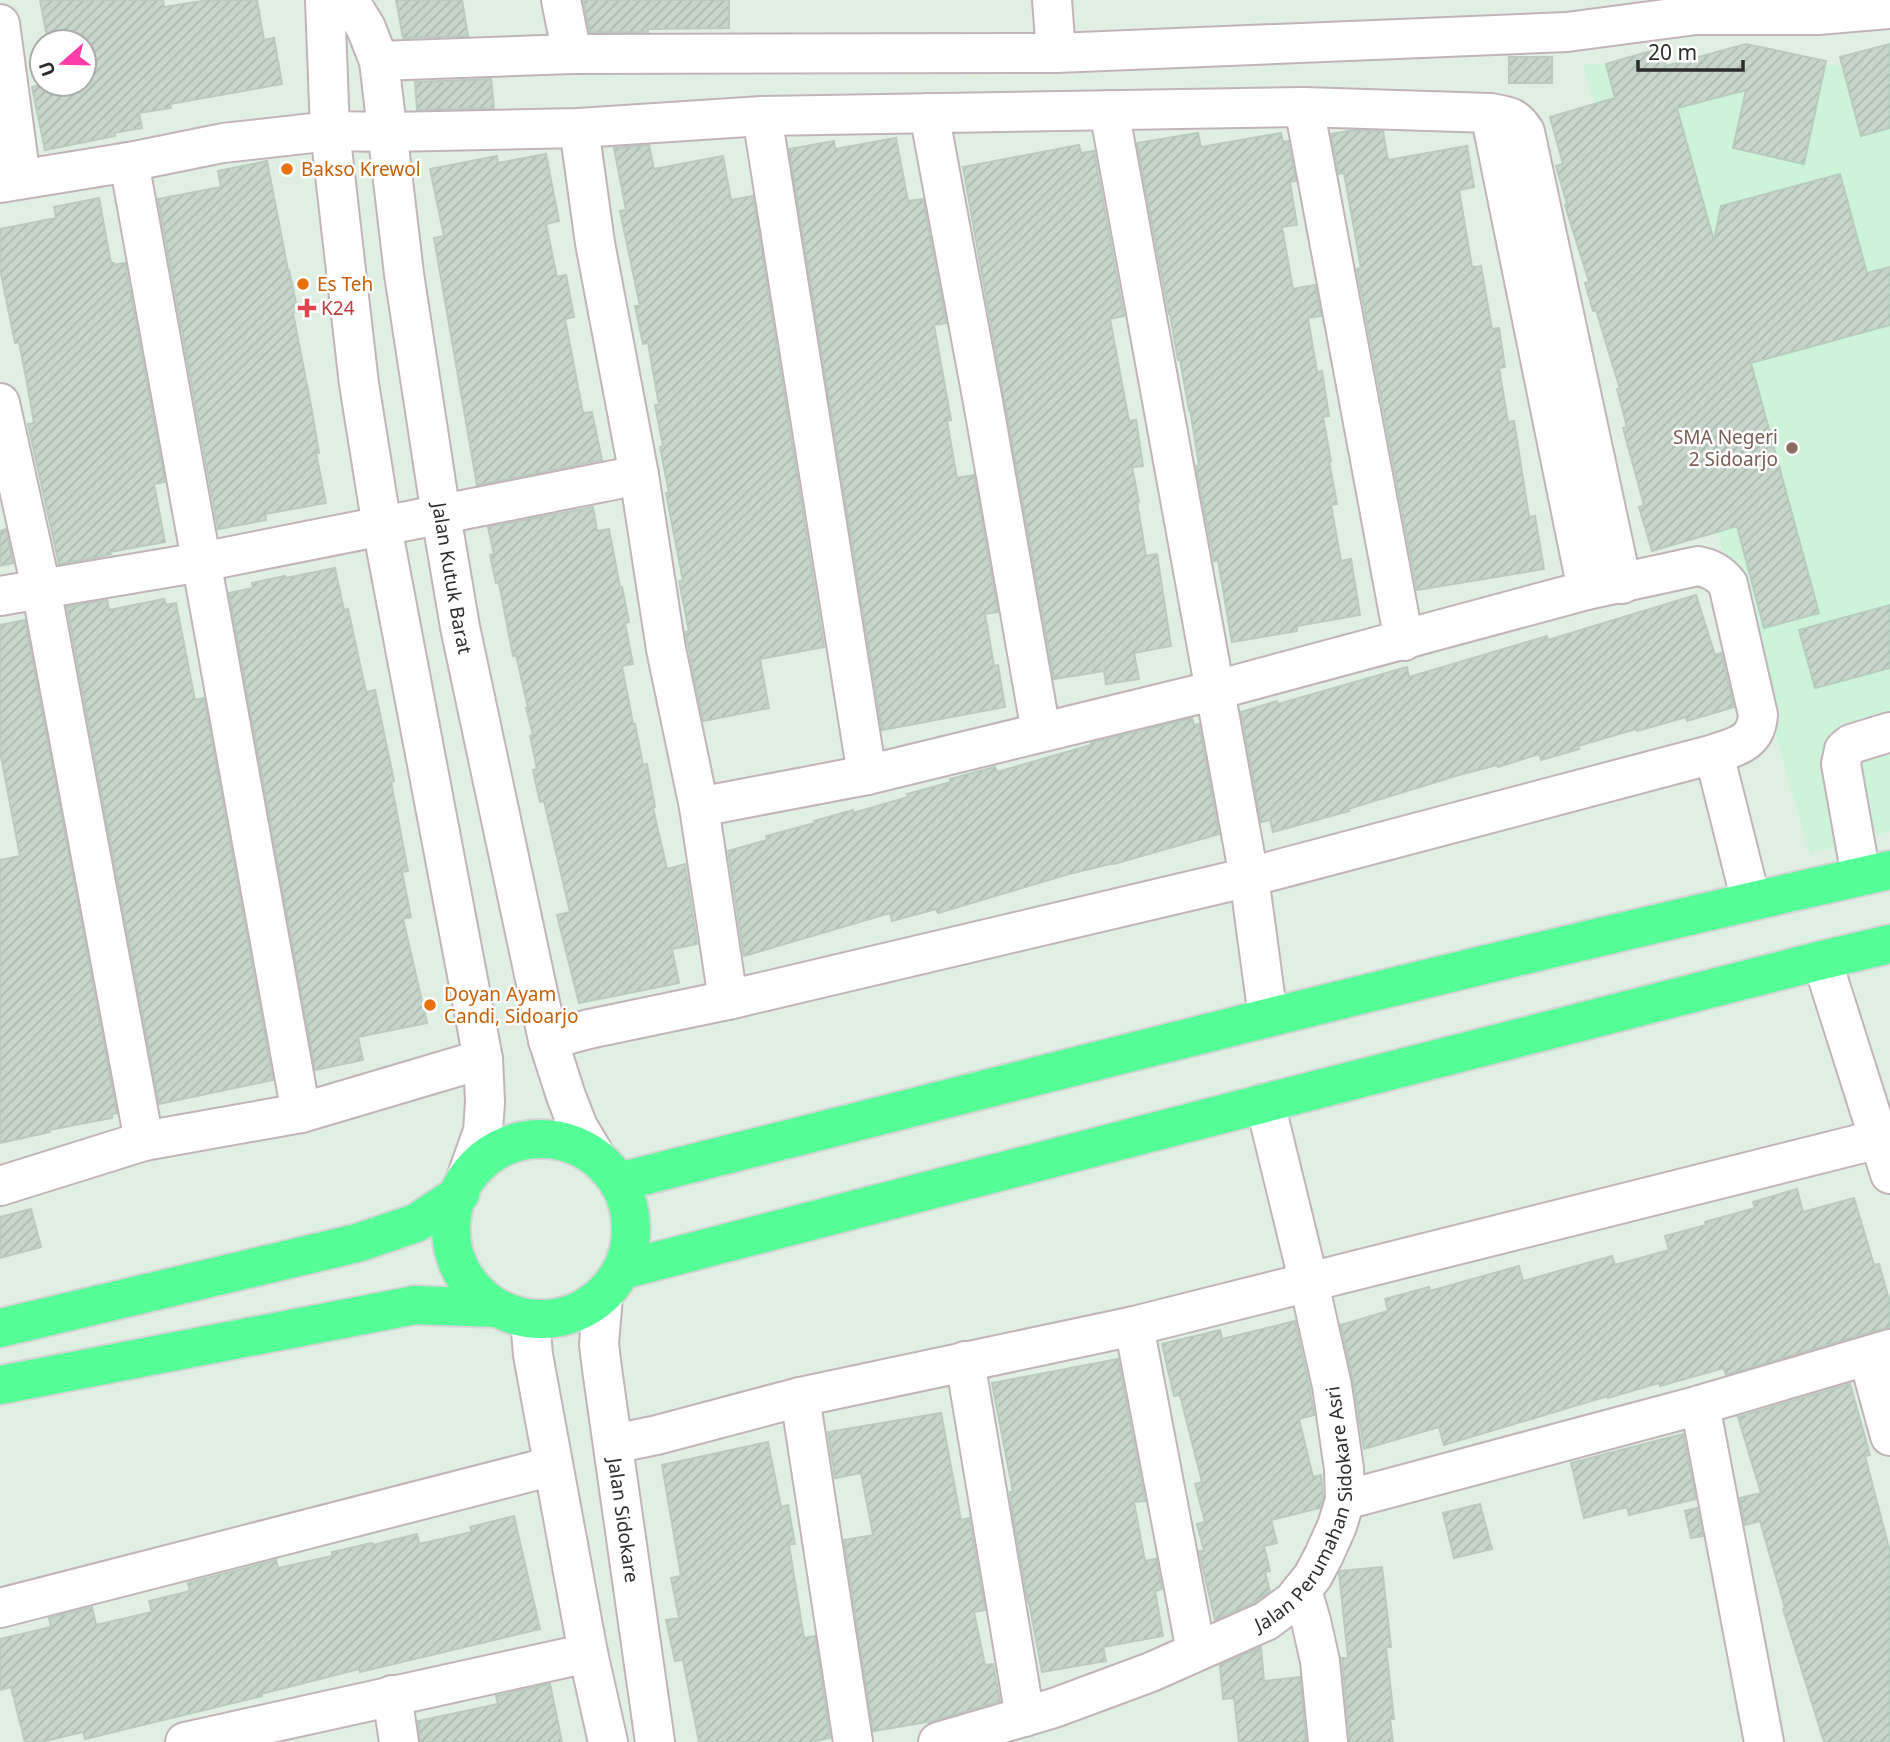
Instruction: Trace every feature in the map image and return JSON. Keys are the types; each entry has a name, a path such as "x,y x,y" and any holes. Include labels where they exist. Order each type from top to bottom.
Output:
{"main road":[{"path":"607,1170 1876,873"},
{"path":"612,1283 1265,1102 1890,944"},
{"path":"0,1328 357,1243 416,1223 463,1185 494,1151 519,1141 546,1139 572,1144 607,1170 629,1209 631,1238 612,1283 581,1311 556,1319 415,1305 0,1385"},
{"path":"463,1185 453,1214 451,1232 457,1262 473,1288 513,1313"}],"street":[{"path":"325,0 330,131 351,324 382,527 483,1059 483,1131 463,1185"},
{"name":"Jalan Kutuk Barat","path":"340,0 355,10 383,62 404,274 441,515 460,627 548,1040 578,1127 607,1170"},
{"path":"378,0 383,62 572,54 1056,53 1682,8 1890,9"},
{"path":"561,0 572,54"},
{"path":"1052,0 1056,53"},
{"path":"0,24 11,181 129,162 223,143 330,131 579,128 762,116 1109,110 1304,107 1490,113 1547,309 1604,587"},
{"path":"1304,107 1404,641"},
{"path":"1109,110 1249,877 1268,1017"},
{"path":"929,113 1041,732"},
{"path":"762,116 867,775"},
{"path":"579,128 595,243 639,475 666,649 699,807 728,1000"},
{"path":"129,162 301,1113"},
{"path":"0,403 41,588 144,1141"},
{"path":"0,596 201,562 639,475"},
{"path":"548,1040 1249,877 1714,754 1746,740 1754,733 1758,715 1728,584 1711,568 1698,566 1604,587 1216,690 867,775 699,807"},
{"path":"1876,873 1841,764 1844,750 1851,744 1890,732"},
{"path":"1714,754 1751,901"},
{"path":"613,1444 657,1436 800,1397 1134,1326 1309,1283 1885,1157 1822,960"},
{"path":"0,1186 144,1141 301,1113 483,1059"},
{"name":"Jalan Perumahan Sidokare Asri","path":"938,1742 1025,1717 1151,1672 1266,1622 1293,1601 1313,1576 1324,1555 1345,1500 1345,1469 1332,1386 1265,1102"},
{"name":"Jalan Sidokare","path":"612,1283 599,1344 655,1742"},
{"path":"513,1313 533,1355 588,1653 608,1742"},
{"path":"1134,1326 1196,1651"},
{"path":"1345,1500 1700,1405 1879,1352 1890,1436"},
{"path":"965,1361 1025,1717"},
{"path":"800,1397 853,1742"},
{"path":"1700,1405 1764,1742"},
{"path":"0,1608 554,1466"},
{"path":"1302,1590 1320,1661 1328,1742"},
{"path":"185,1742 588,1653"},
{"path":"392,1695 399,1742"}],"shaded area":[{"name":"SMA Negeri 2 Sidoarjo","path":"1583,64 1890,65 1890,831 1810,854"}],"building":[{"path":"40,0 163,0 164,7 208,0 257,0 264,40 274,38 282,84 170,104 171,108 139,113 142,128 45,150 34,98 98,98 98,28 45,28"},
{"path":"396,0 462,0 468,36 403,38"},
{"path":"583,0 729,0 729,28 590,32"},
{"path":"1746,44 1826,61 1804,164 1733,148 1746,90 1677,108 1714,241 1721,206 1840,174 1867,273 1890,267 1890,325 1751,363 1819,613 1764,628 1737,526 1652,551 1639,507 1644,505 1623,428 1627,427 1617,389 1620,389 1585,283 1589,282 1556,166 1563,164 1550,117 1615,98 1606,64 1661,48 1666,66"},
{"path":"1890,44 1890,128 1861,136 1840,57"},
{"path":"1509,57 1552,57 1552,83 1509,83"},
{"path":"491,79 494,108 417,110 415,82"},
{"path":"1354,130 1383,131 1388,160 1467,146 1474,187 1459,190 1472,267 1481,266 1492,329 1499,328 1505,367 1499,368 1508,422 1514,421 1529,517 1535,516 1544,569 1417,590 1357,269 1361,268 1344,173 1339,174 1331,134"},
{"path":"1198,133 1201,147 1281,133 1283,142 1288,141 1296,181 1290,182 1297,225 1282,227 1293,289 1315,285 1321,316 1308,318 1317,372 1322,371 1329,416 1323,417 1337,504 1331,505 1341,561 1351,559 1360,615 1297,626 1297,631 1232,642 1218,560 1214,561 1196,466 1199,465 1190,409 1178,360 1137,143"},
{"path":"896,138 908,201 923,199 946,323 934,325 951,420 947,421 957,478 974,475 998,612 985,614 994,666 998,665 1005,707 882,730 789,149 834,141 835,149"},
{"path":"649,145 654,169 723,156 731,200 753,196 824,647 760,659 769,708 703,721 685,632 689,631 679,581 683,581 666,493 669,493 655,405 659,405 648,343 643,344 635,306 640,306 620,211 626,210 614,148"},
{"path":"1079,145 1081,153 1094,151 1124,316 1110,319 1129,421 1136,420 1143,466 1132,467 1137,502 1146,556 1157,554 1171,646 1134,653 1139,679 1106,684 1104,671 1054,679 963,167"},
{"path":"546,154 559,221 546,224 557,277 566,275 574,317 565,319 583,413 592,412 602,460 477,485 434,238 444,236 430,169 497,156 498,163"},
{"path":"267,161 298,312 293,313 326,503 265,514 266,520 218,529 158,199 221,187 218,171"},
{"path":"99,198 111,263 125,263 165,482 154,484 165,542 59,564 28,424 34,423 19,342 15,343 0,269 0,229 56,218 54,207"},
{"path":"593,507 597,531 609,529 622,587 629,622 625,623 633,664 622,666 643,765 647,764 655,807 653,808 667,869 685,864 697,944 672,949 679,983 579,1003 557,915 570,912 544,801 540,802 533,770 537,769 530,736 533,735 528,708 516,655 513,656 499,583 496,583 490,555 494,554 488,527"},
{"path":"6,529 13,563 0,566 0,531"},
{"path":"335,568 344,610 348,609 366,692 375,690 394,781 391,782 408,871 402,872 411,917 403,919 427,1023 358,1037 363,1060 315,1070 229,593 253,588 252,583"},
{"path":"1696,595 1715,655 1721,653 1734,707 1687,721 1686,717 1637,731 1636,729 1541,760 1539,754 1498,767 1497,765 1459,775 1348,809 1349,811 1273,832 1270,820 1261,822 1241,712 1407,667 1409,677 1547,636 1548,640"},
{"path":"164,599 166,605 176,603 195,700 204,698 273,1080 159,1104 67,607 107,600 109,610"},
{"path":"1890,605 1890,668 1815,688 1799,630"},
{"path":"25,620 117,1113 112,1114 112,1118 0,1143 0,860 20,856 0,751 0,625"},
{"path":"1192,718 1194,725 1199,724 1219,834 938,913 936,909 892,921 890,913 744,956 728,851 767,840 766,836 815,823 814,821 908,797 907,794 951,782 950,779 995,767 997,772 1091,743"},
{"path":"1797,1189 1803,1212 1854,1198 1874,1265 1879,1264 1890,1303 1890,1328 1726,1375 1724,1368 1660,1386 1659,1383 1608,1396 1444,1445 1439,1427 1364,1449 1341,1325 1388,1311 1385,1299 1429,1287 1430,1291 1519,1266 1523,1281 1612,1256 1615,1265 1669,1250 1665,1236 1755,1208 1753,1202"},
{"path":"31,1209 41,1247 0,1258 0,1217"},
{"path":"1295,1321 1314,1415 1299,1419 1313,1477 1321,1475 1323,1497 1320,1508 1271,1520 1277,1543 1264,1546 1270,1571 1265,1572 1270,1591 1255,1602 1215,1620 1199,1551 1204,1551 1197,1524 1205,1522 1195,1484 1202,1482 1180,1395 1174,1396 1162,1344 1220,1330 1222,1339"},
{"path":"1118,1359 1145,1501 1134,1502 1145,1561 1156,1559 1162,1589 1155,1591 1163,1636 1103,1647 1106,1661 1042,1672 1012,1510 1010,1492 1013,1492 992,1383"},
{"path":"1850,1384 1870,1455 1865,1456 1890,1552 1890,1742 1824,1742 1783,1609 1785,1608 1760,1521 1745,1525 1740,1498 1761,1493 1738,1417"},
{"path":"941,1413 961,1520 969,1518 985,1610 974,1612 985,1665 993,1664 1000,1701 933,1721 873,1731 844,1540 873,1535 861,1473 835,1478 828,1432"},
{"path":"1683,1434 1696,1499 1629,1515 1627,1507 1584,1518 1571,1463"},
{"path":"768,1442 781,1507 788,1505 795,1544 789,1545 804,1638 815,1636 830,1738 810,1742 699,1742 683,1660 675,1661 666,1620 679,1618 671,1578 681,1576 662,1465"},
{"path":"1480,1504 1492,1549 1454,1558 1443,1513"},
{"path":"1697,1508 1703,1536 1691,1538 1685,1511"},
{"path":"514,1516 540,1629 360,1672 359,1669 261,1694 262,1696 85,1739 83,1732 41,1742 25,1742 11,1687 0,1690 0,1639 51,1627 49,1618 92,1607 96,1625 152,1612 149,1601 190,1591 188,1583 276,1560 278,1568 332,1556 332,1552 417,1534 419,1544 472,1532 470,1527"},
{"path":"1382,1567 1391,1647 1386,1647 1394,1719 1390,1719 1393,1742 1350,1742 1342,1658 1348,1658 1339,1573"},
{"path":"1261,1647 1264,1681 1300,1677 1306,1742 1239,1742 1234,1698 1223,1699 1220,1665"},
{"path":"550,1684 562,1742 420,1742 418,1721 498,1704 496,1696"}],"place":[{"name":"Bakso Krewol","path":"287,169"},
{"name":"Es Teh","path":"303,284"},
{"name":"K24","path":"307,308"},
{"name":"SMA Negeri 2 Sidoarjo","path":"1792,448"},
{"name":"Doyan Ayam Candi, Sidoarjo","path":"430,1005"}]}
